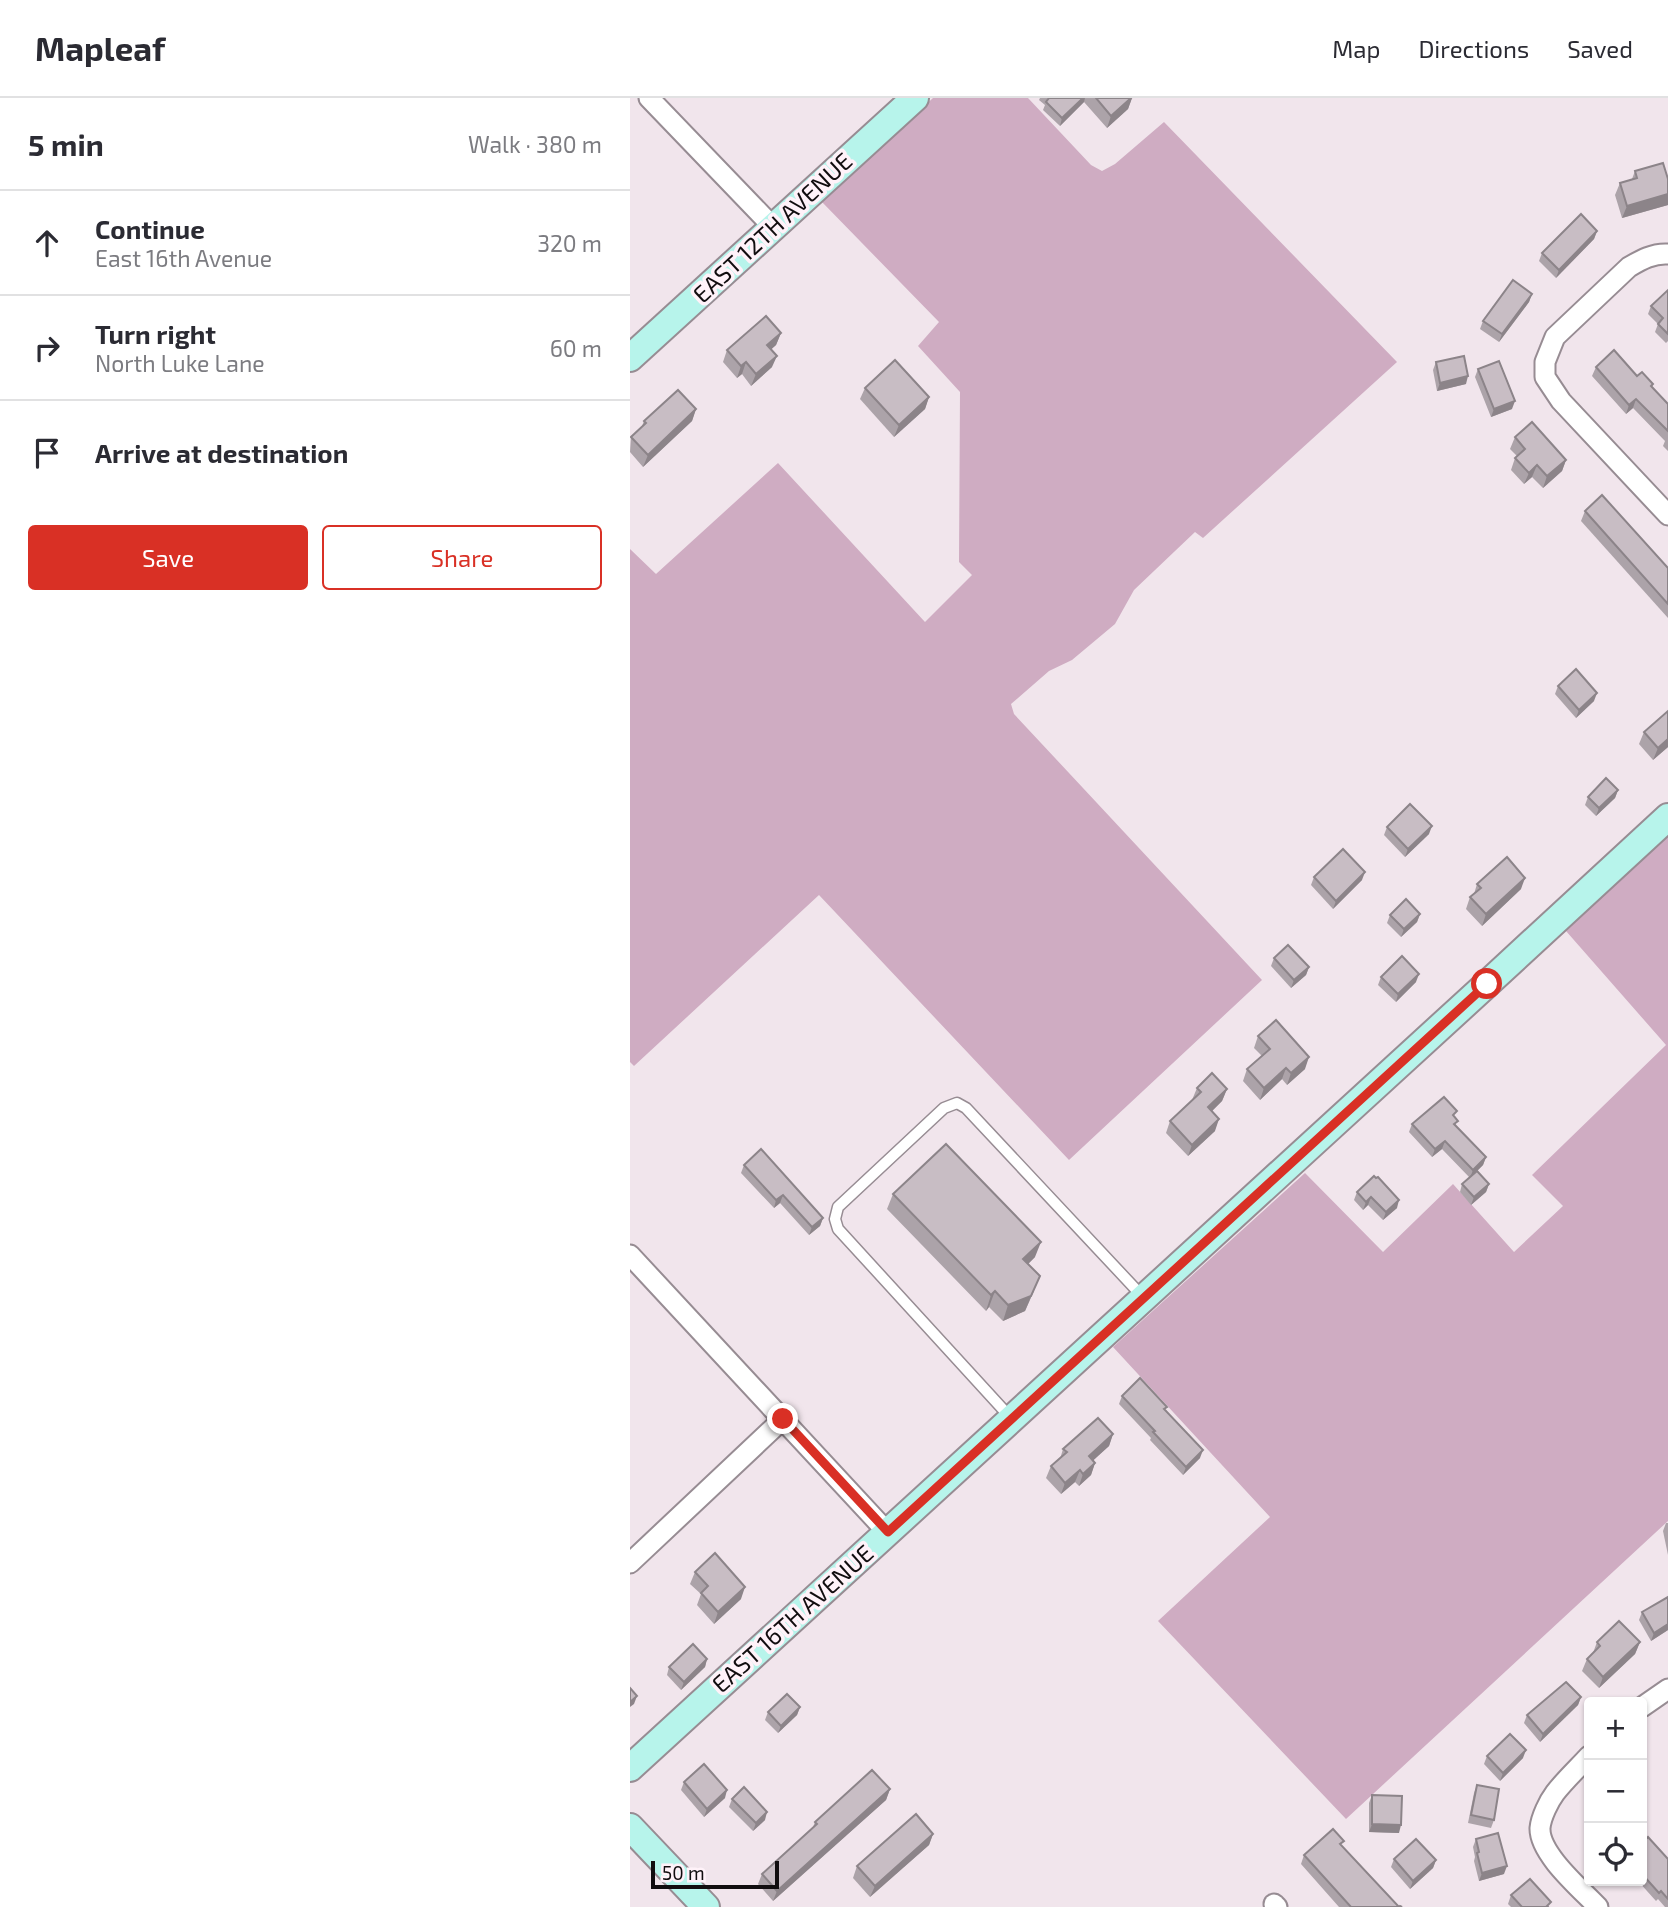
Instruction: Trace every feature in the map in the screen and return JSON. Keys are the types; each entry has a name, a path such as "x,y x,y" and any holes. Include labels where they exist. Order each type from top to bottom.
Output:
{"street":[{"path":"649,98 774,227"},
{"name":"EAST 12TH AVENUE","path":"630,358 915,98"},
{"path":"1668,254 1660,253 1629,267 1555,337 1545,362 1545,377 1560,401 1668,515"},
{"name":"EAST 16TH AVENUE","path":"630,1768 1668,817"},
{"path":"630,1255 888,1532"},
{"path":"630,1563 783,1419"},
{"path":"1647,1704 1668,1689"},
{"path":"1585,1760 1554,1794 1540,1828 1543,1844 1552,1857 1598,1907"},
{"path":"630,1827 706,1907"}],"lane":[{"path":"1012,1420 838,1229 835,1219 838,1207 944,1108 957,1103 966,1108 1144,1298"}],"shaded area":[{"path":"933,98 1028,98 1091,165 1102,171 1115,164 1164,122 1397,362 1203,538 1195,532 1134,590 1115,624 1072,660 1049,671 1011,704 1014,714 1262,980 1069,1160 819,895 634,1066 630,1062 630,549 656,574 778,463 925,622 972,575 959,562 960,392 918,346 939,322 822,202"},
{"path":"1668,834 1668,1521 1346,1819 1158,1621 1270,1517 1113,1347 1305,1173 1383,1252 1453,1184 1514,1252 1563,1206 1532,1175 1666,1045 1566,931"}],"building":[{"path":"1049,98 1083,98 1062,118 1046,102"},
{"path":"1096,98 1131,98 1111,116"},
{"path":"1663,163 1668,179 1668,194 1627,206 1620,183 1637,178 1635,171"},
{"path":"1581,214 1597,231 1559,270 1542,253"},
{"path":"1513,280 1532,294 1502,334 1483,321"},
{"path":"1668,290 1668,334 1658,324 1663,318 1651,306"},
{"path":"766,316 781,333 767,345 777,356 756,374 746,362 741,366 727,350"},
{"path":"1614,350 1637,376 1642,372 1668,404 1668,431 1636,399 1629,405 1596,367"},
{"path":"1464,356 1468,376 1440,383 1436,362"},
{"path":"895,360 929,397 899,425 865,388"},
{"path":"1499,361 1515,401 1494,409 1478,369"},
{"path":"678,390 696,409 648,455 631,437 646,423 644,421"},
{"path":"1532,422 1566,460 1547,476 1537,465 1529,473 1515,458 1525,449 1515,437"},
{"path":"1602,495 1668,568 1668,604 1585,511"},
{"path":"1576,669 1597,693 1579,710 1558,686"},
{"path":"1668,711 1668,739 1658,748 1644,732"},
{"path":"1606,778 1618,790 1599,808 1588,797"},
{"path":"1410,804 1432,826 1408,849 1387,827"},
{"path":"1343,849 1365,872 1336,901 1314,877"},
{"path":"1507,857 1525,878 1486,914 1470,897 1481,888 1477,884"},
{"path":"1406,899 1420,914 1404,929 1390,915"},
{"path":"1288,945 1309,967 1294,980 1274,958"},
{"path":"1402,956 1419,974 1398,994 1381,977"},
{"path":"1276,1020 1309,1057 1291,1073 1286,1068 1264,1088 1247,1069 1270,1049 1258,1036"},
{"path":"1212,1073 1227,1089 1208,1107 1219,1119 1192,1145 1170,1121 1201,1092 1197,1088"},
{"path":"1444,1097 1457,1111 1453,1115 1458,1121 1454,1124 1486,1157 1473,1170 1445,1141 1435,1149 1412,1124"},
{"path":"946,1144 1041,1242 1023,1259 1040,1276 1031,1296 1008,1305 995,1291 991,1295 893,1194"},
{"path":"761,1149 823,1218 812,1227 783,1195 776,1200 744,1165"},
{"path":"1477,1171 1489,1184 1474,1197 1462,1184"},
{"path":"1374,1176 1399,1200 1386,1212 1371,1197 1366,1202 1357,1192"},
{"path":"1140,1378 1167,1407 1164,1409 1203,1450 1186,1467 1122,1396"},
{"path":"1098,1418 1113,1434 1089,1456 1095,1463 1083,1474 1080,1470 1065,1483 1051,1466 1067,1452 1063,1449"},
{"path":"715,1553 745,1587 718,1612 701,1593 708,1586 695,1572"},
{"path":"1668,1597 1668,1624 1654,1633 1642,1612"},
{"path":"1619,1621 1640,1642 1603,1677 1587,1659 1600,1646 1597,1642"},
{"path":"693,1644 707,1659 684,1682 669,1667"},
{"path":"1566,1682 1581,1697 1543,1734 1527,1715"},
{"path":"630,1688 637,1696 630,1702"},
{"path":"787,1694 800,1707 781,1726 768,1712"},
{"path":"1510,1734 1526,1750 1503,1773 1487,1756"},
{"path":"704,1764 727,1790 707,1809 684,1782"},
{"path":"872,1770 890,1789 777,1891 762,1874"},
{"path":"1477,1785 1499,1789 1494,1820 1471,1815"},
{"path":"744,1787 767,1812 756,1823 732,1799"},
{"path":"1372,1795 1402,1796 1401,1825 1372,1824"},
{"path":"916,1814 933,1834 875,1886 857,1866"},
{"path":"1333,1829 1344,1841 1340,1844 1399,1907 1351,1907 1304,1855"},
{"path":"1498,1833 1507,1866 1482,1873 1476,1839"},
{"path":"1647,1838 1668,1859 1668,1899 1647,1880"},
{"path":"1416,1839 1436,1860 1413,1881 1394,1859"},
{"path":"1530,1879 1551,1902 1548,1907 1522,1907 1511,1895"}],"route":[{"path":"783,1419 888,1532 1487,984"}]}
